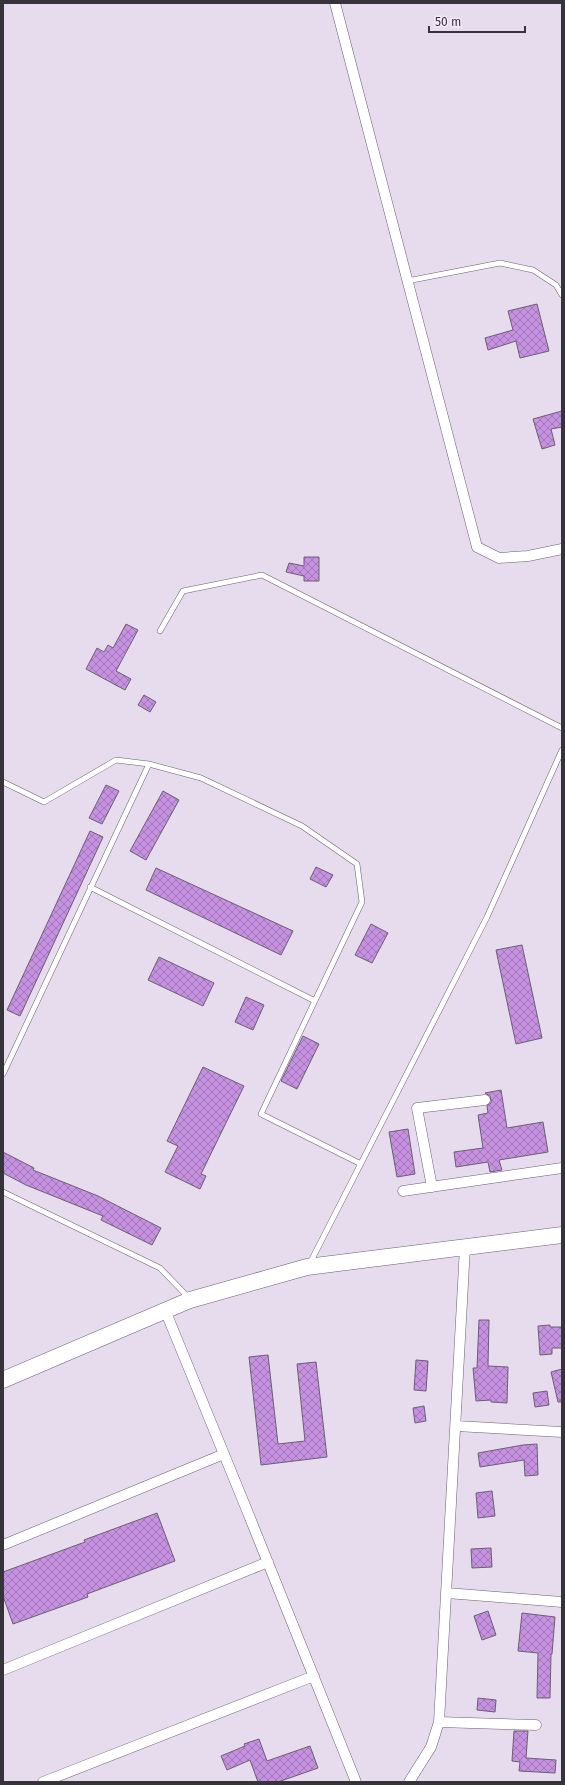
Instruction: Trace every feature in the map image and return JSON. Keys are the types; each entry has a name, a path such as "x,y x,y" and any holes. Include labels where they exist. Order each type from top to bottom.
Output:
{"main road":[{"path":"3,1380 190,1300 307,1267 562,1235"}],"street":[{"path":"335,3 477,547 499,558 528,556 562,549"},
{"path":"432,1187 417,1108 485,1100"},
{"path":"403,1191 562,1168"},
{"path":"409,1782 430,1747 439,1722 465,1247"},
{"path":"165,1310 356,1782"},
{"path":"456,1426 562,1432"},
{"path":"3,1545 224,1454"},
{"path":"3,1670 268,1562"},
{"path":"447,1593 562,1602"},
{"path":"43,1782 314,1676"},
{"path":"439,1722 536,1725"}],"lane":[{"path":"407,281 500,263 533,270 556,285 562,295"},
{"path":"160,631 183,591 262,575 562,728"},
{"path":"307,1267 486,917 562,750"},
{"path":"3,782 44,802 116,760 149,764 201,778 302,826 357,864 362,902 261,1114 361,1164"},
{"path":"3,1074 149,764"},
{"path":"90,887 315,1001"},
{"path":"3,1192 160,1268 190,1300"}],"building":[{"path":"537,304 549,351 520,358 516,341 488,350 485,338 513,330 508,311"},
{"path":"562,411 562,427 551,429 555,445 542,449 533,419"},
{"path":"304,557 319,557 319,581 304,581 304,576 286,572 289,563 304,566"},
{"path":"126,624 138,630 116,671 131,679 125,690 86,669 97,648 104,652 108,645 113,648"},
{"path":"144,695 156,702 150,712 138,705"},
{"path":"106,785 119,791 102,824 89,818"},
{"path":"163,791 179,800 146,860 130,851"},
{"path":"90,831 103,837 20,1016 7,1010"},
{"path":"316,867 333,875 326,887 310,879"},
{"path":"156,868 293,931 281,955 146,890"},
{"path":"371,924 388,933 372,963 355,955"},
{"path":"522,945 542,1038 516,1044 496,950"},
{"path":"159,957 214,983 203,1006 148,980"},
{"path":"246,997 264,1005 253,1030 235,1022"},
{"path":"303,1036 319,1044 297,1089 281,1081"},
{"path":"203,1067 244,1086 201,1174 206,1176 200,1189 165,1172 178,1146 167,1141"},
{"path":"501,1090 507,1128 543,1122 548,1152 499,1160 502,1170 490,1172 488,1162 456,1167 454,1152 483,1148 478,1115 488,1113 487,1106 491,1103 491,1100 490,1096 485,1093"},
{"path":"408,1129 415,1174 397,1177 389,1132"},
{"path":"3,1152 34,1168 33,1170 98,1196 161,1228 152,1245 101,1220 103,1216 26,1185 3,1173"},
{"path":"479,1320 489,1320 488,1366 508,1367 507,1403 491,1402 491,1400 476,1401 473,1368 477,1368"},
{"path":"550,1325 550,1327 562,1327 562,1348 552,1348 552,1354 540,1355 538,1326"},
{"path":"268,1355 278,1444 305,1441 297,1364 316,1362 327,1457 261,1465 249,1357"},
{"path":"416,1360 428,1361 426,1391 414,1390"},
{"path":"562,1369 562,1402 558,1402 551,1372"},
{"path":"547,1391 549,1405 535,1407 533,1393"},
{"path":"424,1406 426,1421 415,1423 413,1408"},
{"path":"537,1444 538,1475 525,1476 524,1460 480,1467 478,1453"},
{"path":"492,1491 495,1516 478,1518 476,1493"},
{"path":"157,1513 175,1561 87,1594 88,1597 13,1624 3,1596 3,1572 85,1542 84,1540"},
{"path":"491,1548 492,1567 472,1568 471,1549"},
{"path":"488,1611 496,1635 482,1640 474,1616"},
{"path":"522,1613 555,1617 551,1654 550,1698 537,1698 538,1653 518,1651"},
{"path":"478,1698 496,1700 495,1712 477,1710"},
{"path":"514,1731 528,1731 526,1758 556,1760 555,1773 519,1771 520,1762 512,1761"},
{"path":"259,1739 267,1761 310,1746 318,1768 278,1782 258,1782 250,1760 227,1770 221,1756 245,1746 244,1744"}]}
